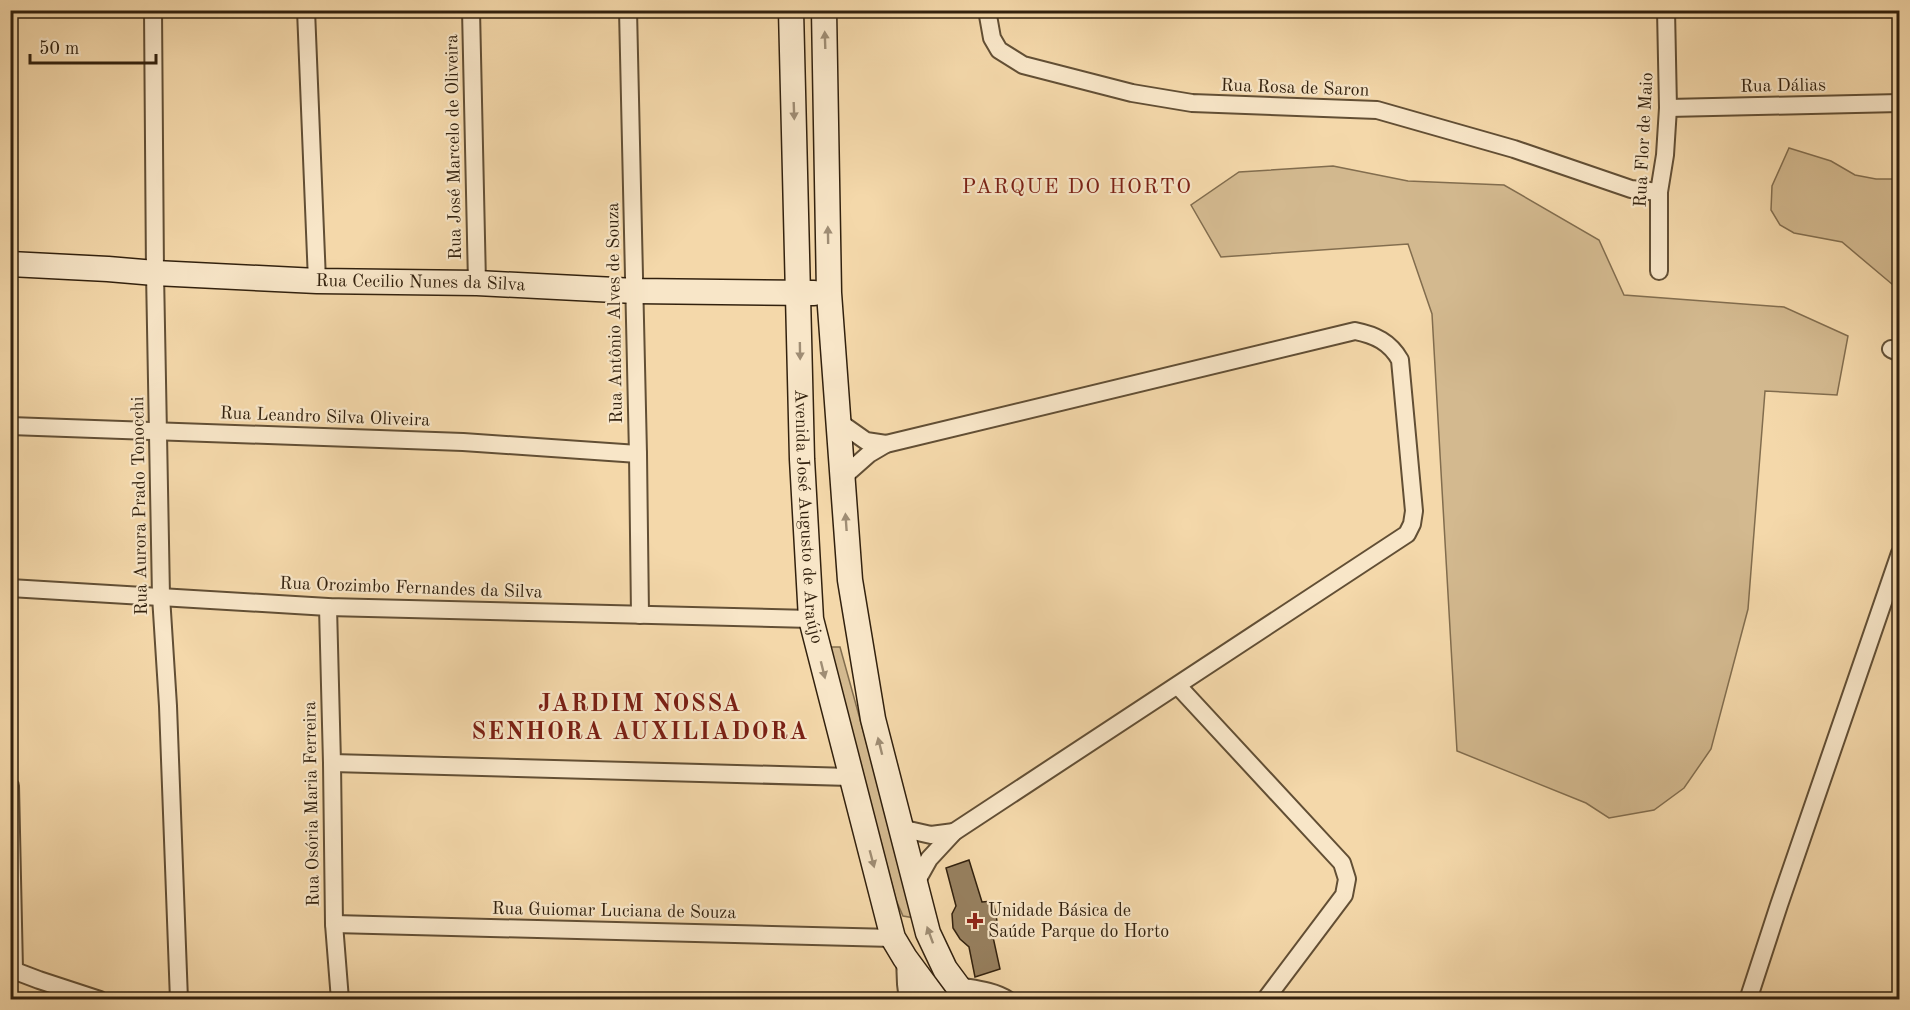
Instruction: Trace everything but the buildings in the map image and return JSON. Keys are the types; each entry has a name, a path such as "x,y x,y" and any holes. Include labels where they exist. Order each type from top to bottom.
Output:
{"street":[{"name":"Rua Aurora Prado Tonocchi","path":"153,10 161,596 168,706 179,999"},
{"path":"306,10 317,281"},
{"name":"Rua José Marcelo de Oliveira","path":"471,10 477,283"},
{"name":"Rua Antônio Alves de Souza","path":"628,10 638,454 639,615"},
{"name":"Avenida José Augusto de Araújo","path":"791,10 816,293 839,422 850,580 860,647 873,719 928,933 945,969 963,993"},
{"name":"Avenida José Augusto de Araújo","path":"824,10 816,293 802,459 811,619 850,777 899,948 936,999"},
{"name":"Rua Rosa de Saron","path":"987,10 992,38 999,50 1023,65 1142,95 1192,103 1377,110 1514,149 1631,189 1659,192"},
{"name":"Rua Flor de Maio","path":"1659,271 1659,192 1665,155 1668,108 1666,10"},
{"name":"Rua Dálias","path":"1668,108 1899,103"},
{"name":"Rua Cecilio Nunes da Silva","path":"10,264 317,281 477,283 635,291 816,293"},
{"path":"843,477 868,454 886,444 1355,331 1372,334 1394,349 1400,360 1414,511 1412,524 1407,534 954,832 930,859 915,884"},
{"path":"839,422 866,441 886,444"},
{"name":"Rua Leandro Silva Oliveira","path":"10,426 463,442 638,454"},
{"path":"1748,999 1899,553"},
{"name":"Rua Orozimbo Fernandes da Silva","path":"10,588 328,607 811,619"},
{"name":"Rua Osória Maria Ferreira","path":"328,607 333,924 340,999"},
{"path":"1178,686 1342,863 1347,879 1344,896 1264,999"},
{"path":"332,763 850,777"},
{"path":"10,786 12,970 100,999"},
{"path":"900,828 932,835 954,832"},
{"name":"Rua Guiomar Luciana de Souza","path":"333,924 899,948"},
{"path":"899,948 908,999"},
{"path":"963,993 985,991 1008,999"}],"shaded area":[{"path":"1789,148 1831,161 1855,175 1876,179 1899,179 1899,290 1842,242 1794,233 1780,225 1771,210 1772,186"},
{"path":"1333,166 1408,181 1504,185 1599,240 1624,295 1784,307 1848,336 1837,395 1765,391 1748,609 1711,749 1684,788 1654,810 1609,818 1586,803 1457,751 1432,314 1408,244 1221,257 1191,205 1239,172"},
{"path":"830,647 840,647 915,918 903,916 896,900"}],"place":[{"name":"Unidade Básica de Saúde Parque do Horto","path":"975,921"}],"district":[{"name":"PARQUE DO HORTO","path":"1077,187"},
{"name":"JARDIM NOSSA SENHORA AUXILIADORA","path":"640,719"}]}
